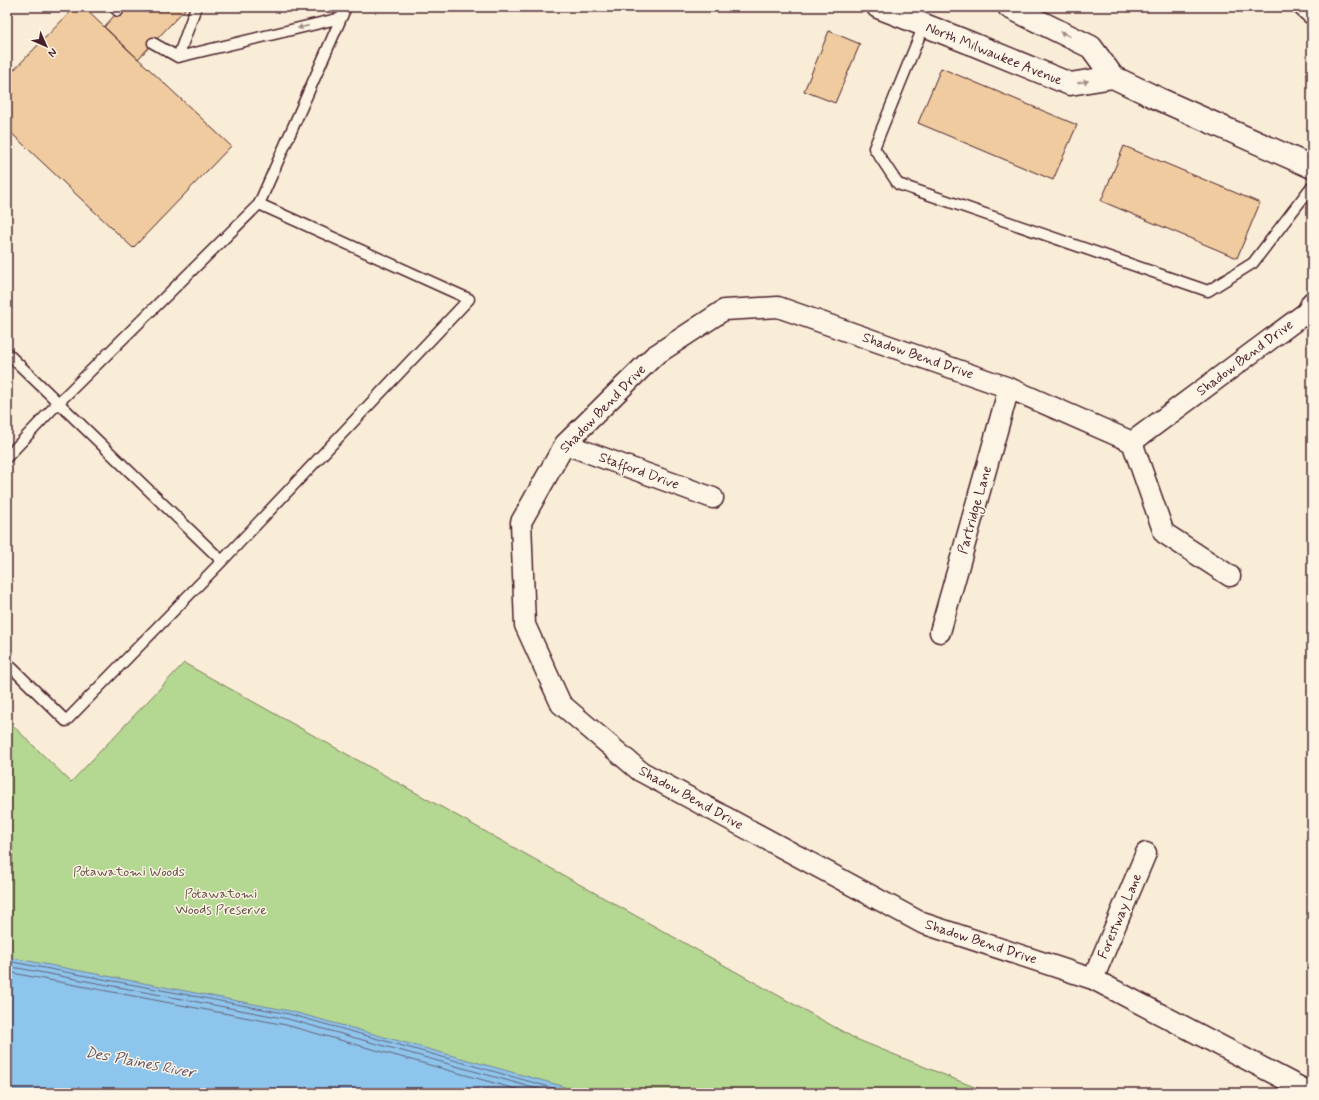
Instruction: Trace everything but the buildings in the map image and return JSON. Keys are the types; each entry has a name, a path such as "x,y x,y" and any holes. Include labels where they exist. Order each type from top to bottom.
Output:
{"main road":[{"name":"North Milwaukee Avenue","path":"878,7 1070,84 1113,77"},
{"path":"1009,7 1091,47 1113,77 1312,167"}],"street":[{"path":"1304,7 1312,14"},
{"name":"Shadow Bend Drive","path":"1311,1093 1094,979 922,923 640,771 561,704 525,625 521,522 565,444 654,356 724,310 778,307 1009,388 1132,442 1307,312 1312,302"},
{"name":"Partridge Lane","path":"940,632 1009,388"},
{"path":"1132,442 1164,534 1230,576"},
{"name":"Stafford Drive","path":"565,444 714,498"},
{"name":"Forestway Lane","path":"1094,979 1146,853"}],"lane":[{"path":"178,56 196,7"},
{"path":"7,457 58,403 259,204 346,7"},
{"path":"153,42 178,56 341,18"},
{"path":"924,25 874,148 898,184 1208,291 1252,263 1312,186"},
{"path":"7,663 66,721 222,561 469,299 259,204"},
{"path":"7,353 222,561"}],"green space":[{"name":"Potawatomi Woods Preserve","path":"184,663 856,1039 989,1093 7,1093 7,720 71,782"}],"water":[{"name":"Des Plaines River","path":"7,957 290,1011 562,1086 572,1093 7,1093"}],"park label":[{"name":"Potawatomi Woods","path":"129,872"}]}
